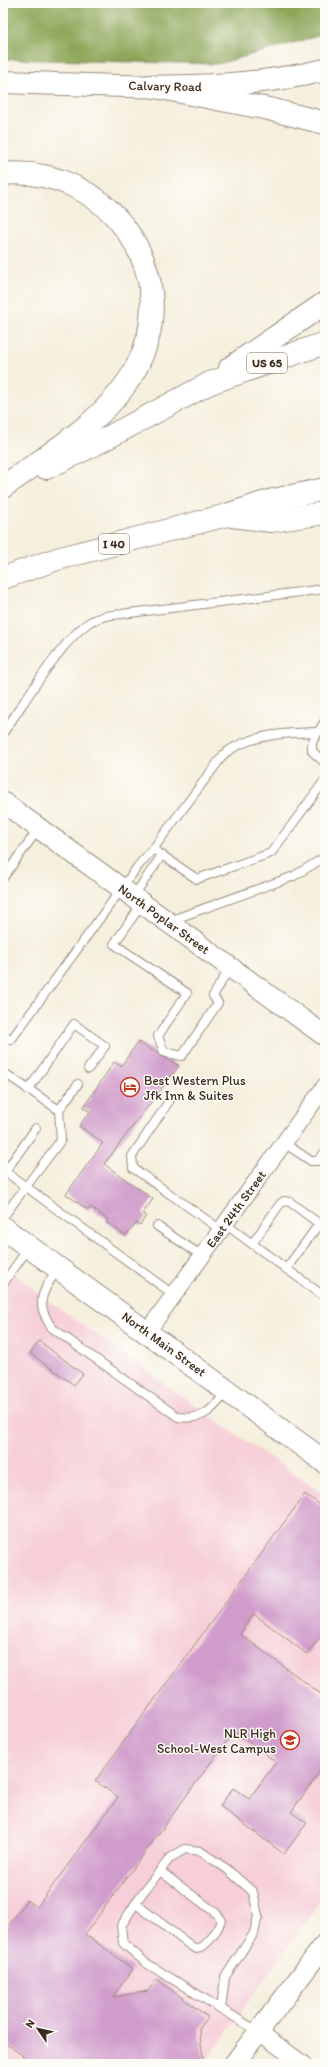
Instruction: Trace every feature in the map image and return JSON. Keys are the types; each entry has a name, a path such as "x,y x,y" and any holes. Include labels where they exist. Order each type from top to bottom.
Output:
{"main road":[{"name":"Calvary Road","path":"3,82 211,86 273,80 325,70"},
{"path":"150,86 268,109 325,123"},
{"path":"3,174 25,173 47,176 66,182 86,191 106,206 123,224 135,242 144,264 149,284 151,304 151,321 146,345 138,364 115,398 78,433 3,488"},
{"path":"3,488 92,446 210,383 325,303"},
{"name":"US 65","path":"210,383 325,343"},
{"name":"I 40","path":"3,578 57,560 226,515 270,501 325,489"},
{"path":"226,515 271,521 325,513"},
{"name":"North Main Street","path":"3,1228 227,1389 325,1462"}],"street":[{"name":"North Poplar Street","path":"3,803 325,1036"},
{"name":"East 24th Street","path":"147,1332 325,1086"},
{"path":"234,2064 325,1944"},
{"path":"259,2032 303,2064"}],"lane":[{"path":"3,733 61,651 75,635 90,622 105,616 325,589"},
{"path":"325,721 312,742 312,751 325,763"},
{"path":"230,967 213,996 218,1003 182,1056 164,1052 158,1036 187,993 114,944 133,896 145,857 153,849 224,754 233,747 280,733 317,732"},
{"path":"153,849 197,879 271,853 325,780"},
{"path":"3,878 39,828"},
{"path":"3,1035 11,1040 133,896 162,856"},
{"path":"167,922 294,876 325,857"},
{"path":"28,1090 74,1024 105,1046 88,1069"},
{"path":"3,1072 59,1110"},
{"path":"3,1216 61,1140 59,1110 78,1084"},
{"path":"170,1100 132,1156 133,1168 223,1227 252,1244 286,1269 324,1293"},
{"path":"36,1128 4,1171 174,1295"},
{"path":"284,1143 311,1161 317,1161 325,1152"},
{"path":"252,1244 280,1204 284,1201 290,1202 322,1226 286,1269"},
{"path":"157,1226 202,1256"},
{"path":"3,1284 29,1246"},
{"path":"59,1268 43,1291 41,1303 44,1315 52,1328 178,1417 188,1418 207,1413 214,1408 227,1389"},
{"path":"222,2008 225,1977 254,1933 258,1916 253,1892 227,1869 200,1851 185,1849 170,1858 121,1926 123,1943 146,1963 222,2008 259,2032"},
{"path":"136,1904 197,1949 203,1947 219,1925 221,1919 216,1913 160,1871"}],"shaded area":[{"path":"3,1265 42,1296 215,1420 325,1495 325,1895 204,2064 3,2064"}],"green space":[{"path":"3,3 325,3 325,34 218,64 3,59"}],"building":[{"path":"138,1042 179,1066 104,1164 153,1199 143,1213 146,1216 140,1225 136,1223 126,1236 106,1222 108,1220 91,1207 88,1210 66,1194 103,1143 79,1126 90,1111 83,1108 114,1062 121,1066"},
{"path":"39,1341 83,1374 74,1385 30,1353"},
{"path":"305,1494 325,1508 325,1630 307,1654 254,1614 240,1634 325,1697 325,1765 291,1812 307,1823 284,1854 220,1806 233,1788 249,1799 276,1762 234,1731 85,1934 133,1969 113,1997 148,1991 157,1979 208,2017 199,2029 204,2064 34,2064 3,2041 3,1933 27,1900 37,1907 118,1797 95,1781"}],"place":[{"name":"Best Western Plus Jfk Inn & Suites","path":"130,1087"},
{"name":"NLR High School-West Campus","path":"290,1740"}]}
